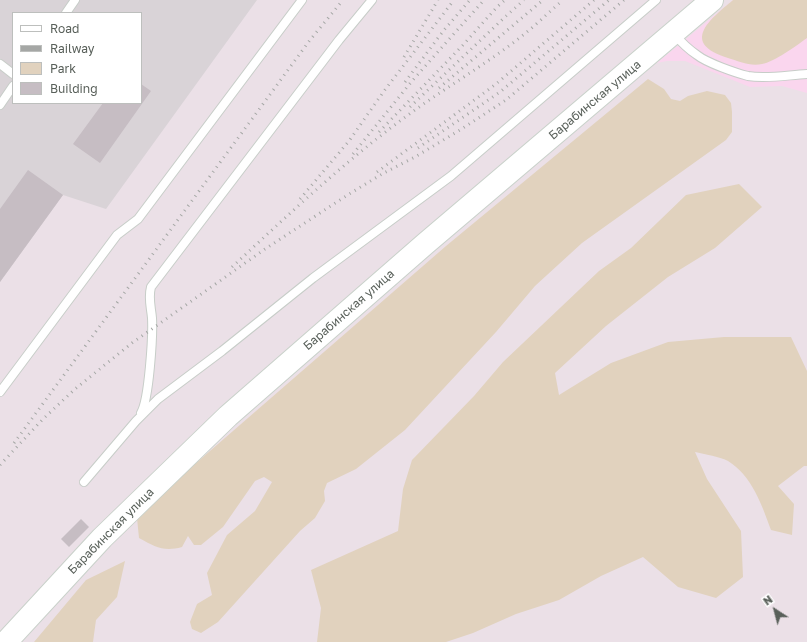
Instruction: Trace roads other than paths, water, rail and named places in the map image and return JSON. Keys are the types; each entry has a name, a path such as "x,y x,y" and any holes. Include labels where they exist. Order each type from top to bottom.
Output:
{"main road":[{"name":"Барабинская улица","path":"6,642 102,538 228,416 431,238 712,0"}],"lane":[{"path":"67,12 75,0"},
{"path":"0,392 117,235 138,219 302,0"},
{"path":"136,421 143,409 147,392 152,319 149,295 151,287 339,40 372,0"},
{"path":"84,482 136,421 158,399 222,351 313,278 452,176 656,0"},
{"path":"673,33 684,46 698,57 749,76 807,74"},
{"path":"0,64 12,73"},
{"path":"0,104 12,87"}],"railway":[{"path":"14,443 310,40 343,0"},
{"path":"404,57 438,0"},
{"path":"300,199 349,141 384,91 454,0"},
{"path":"405,82 444,30 470,0"},
{"path":"353,154 412,81 484,0"},
{"path":"379,132 505,0"},
{"path":"410,107 524,0"},
{"path":"439,88 543,0"},
{"path":"232,267 317,189 362,151 436,95 508,47 563,0"},
{"path":"377,172 496,84 594,0"},
{"path":"418,148 500,92 609,0"},
{"path":"0,465 43,419 75,389 132,343 265,249 346,196 382,174 415,157 506,100 624,0"}]}
